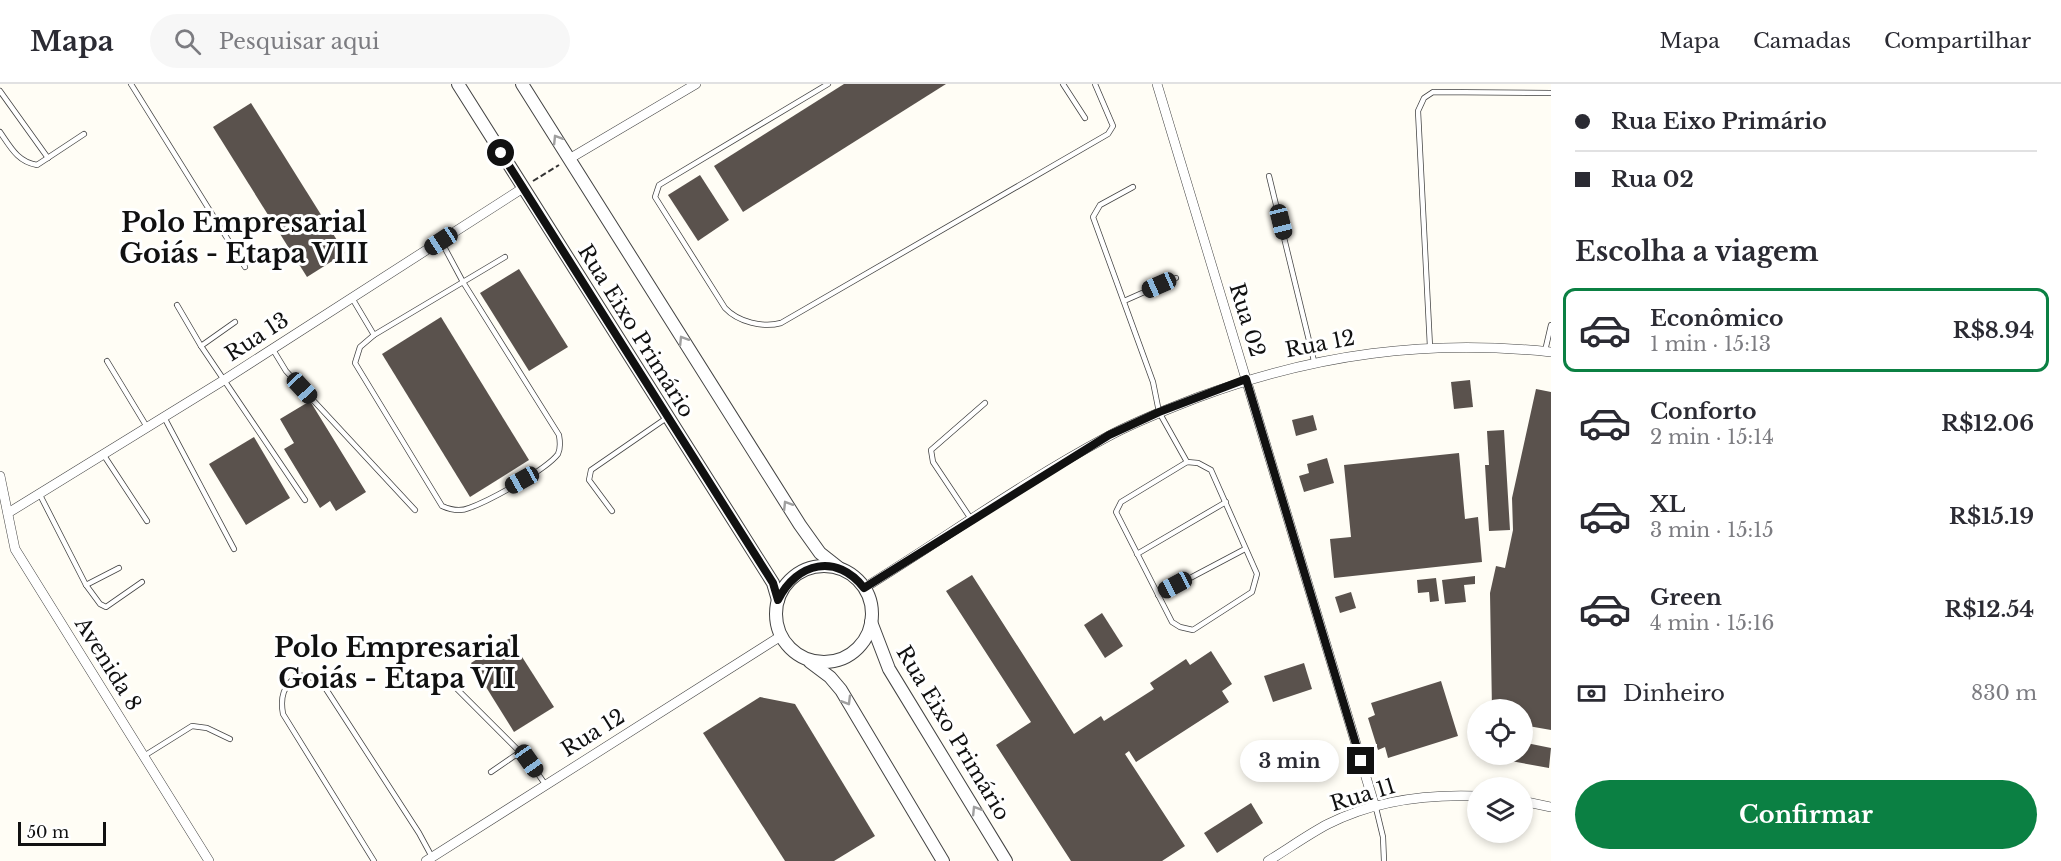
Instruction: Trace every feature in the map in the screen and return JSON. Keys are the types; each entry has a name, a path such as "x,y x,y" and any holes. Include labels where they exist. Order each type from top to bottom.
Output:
{"street":[{"name":"Rua Eixo Primário","path":"458,84 773,583 778,600"},
{"name":"Rua Eixo Primário","path":"522,84 800,525 820,553 839,568"},
{"path":"569,159 696,84"},
{"name":"Rua 02","path":"1157,84 1375,807"},
{"name":"Rua 13","path":"8,513 224,380 523,188"},
{"name":"Rua 12","path":"864,588 1109,435 1159,412 1246,379 1314,361 1385,350 1430,347 1548,351"},
{"name":"Avenida 8","path":"0,476 15,549 209,861"},
{"path":"807,660 820,662 848,656 859,647 871,622 872,610 864,588 858,580 839,568 824,566 809,568 795,576 785,586 778,600 776,619 781,636 792,650 830,677 841,690 943,861"},
{"name":"Rua Eixo Primário","path":"871,622 890,669 1006,861"},
{"name":"Rua 12","path":"429,859 781,636"},
{"name":"Rua 11","path":"1268,861 1328,824 1375,807 1442,795 1467,796"},
{"path":"1533,803 1551,807"}],"lane":[{"path":"131,84 245,267"},
{"path":"828,84 659,185 656,191 656,197 725,308 733,317 772,325 781,322 1108,134 1113,126 1095,84"},
{"path":"1063,84 1085,118"},
{"path":"0,91 48,158"},
{"path":"1430,347 1418,111 1424,98 1433,92 1551,93"},
{"path":"0,132 18,158 27,164 38,165 84,134"},
{"path":"1269,176 1314,361"},
{"path":"1133,187 1100,205 1094,218 1153,382 1159,412 1187,462"},
{"path":"441,241 463,282 559,435 559,453 539,470 468,509 450,510 442,506 356,363 360,347 375,335 463,282 505,257"},
{"path":"1124,301 1176,278"},
{"path":"352,298 375,335"},
{"path":"177,305 201,346 305,500"},
{"path":"201,346 235,322"},
{"path":"1548,351 1551,325"},
{"path":"272,348 286,371 415,510"},
{"path":"108,361 147,427"},
{"path":"972,522 933,462 931,450 985,403"},
{"path":"164,417 234,549"},
{"path":"612,511 589,480 591,470 668,417"},
{"path":"104,454 147,521"},
{"path":"1187,462 1198,463 1211,470 1257,573 1252,592 1193,630 1180,627 1172,622 1116,512 1121,502 1187,462"},
{"path":"39,493 86,585 100,604 106,607 142,582"},
{"path":"1137,554 1226,502"},
{"path":"1158,595 1245,549"},
{"path":"86,585 119,568"},
{"path":"374,861 283,714 281,699 289,681 298,675 314,678 324,686 419,833 429,859"},
{"path":"449,681 520,752 546,785"},
{"path":"144,756 192,726 203,726 230,739"},
{"path":"491,772 520,752"},
{"path":"1375,807 1383,837 1384,861"}],"path":[{"path":"523,188 569,159"}],"building":[{"path":"844,84 946,84 743,212 714,166"},
{"path":"251,103 345,253 307,277 213,127"},
{"path":"700,175 729,220 698,241 668,195"},
{"path":"519,269 568,347 529,371 480,293"},
{"path":"441,317 529,460 470,497 382,354"},
{"path":"1470,380 1473,407 1454,409 1451,382"},
{"path":"1536,389 1551,392 1551,730 1533,727 1533,699 1492,699 1490,593 1496,566 1505,568 1513,530 1512,498"},
{"path":"310,401 366,492 336,511 330,501 320,508 284,449 294,443 280,419"},
{"path":"1313,415 1317,430 1296,436 1292,420"},
{"path":"1504,430 1510,530 1489,531 1485,465 1489,465 1487,431"},
{"path":"254,437 290,498 246,525 209,464"},
{"path":"1459,453 1465,519 1478,517 1482,562 1334,578 1330,539 1351,537 1344,465"},
{"path":"1327,458 1334,483 1304,492 1299,476 1309,473 1307,464"},
{"path":"972,575 1074,734 1101,716 1104,721 1154,689 1150,683 1186,659 1190,665 1211,651 1232,684 1222,691 1229,702 1136,762 1129,751 1125,754 1185,846 1162,861 1071,861 996,745 1031,722 946,591"},
{"path":"1475,576 1475,584 1464,585 1466,602 1445,604 1442,580"},
{"path":"1436,578 1439,601 1430,602 1429,592 1418,593 1417,580"},
{"path":"1351,592 1356,608 1340,613 1335,597"},
{"path":"1102,613 1123,646 1105,658 1084,625"},
{"path":"510,638 554,707 514,732 471,663"},
{"path":"1304,663 1312,689 1273,702 1264,676"},
{"path":"1441,681 1458,736 1388,758 1385,747 1378,750 1368,718 1375,715 1371,703"},
{"path":"760,697 795,704 875,836 834,861 785,861 703,733"},
{"path":"1533,744 1551,748 1549,768 1533,765"},
{"path":"1251,803 1263,823 1217,853 1204,833"}],"district":[{"name":"Polo Empresarial Goiás - Etapa VIII","path":"244,238"},
{"name":"Polo Empresarial Goiás - Etapa VII","path":"397,662"}],"route":[{"path":"501,153 773,583 778,600 785,586 795,576 809,568 824,566 839,568 858,580 864,588 1109,435 1159,412 1246,379 1361,761"}]}
